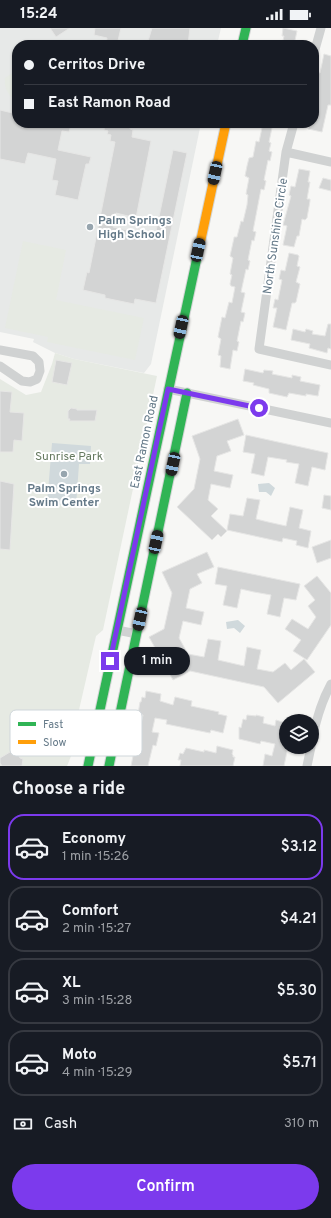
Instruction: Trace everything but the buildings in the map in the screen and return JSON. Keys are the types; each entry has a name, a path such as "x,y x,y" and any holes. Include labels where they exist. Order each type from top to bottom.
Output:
{"main road":[{"path":"243,40 246,28"},
{"name":"East Ramon Road","path":"100,710 225,128"},
{"path":"121,710 187,393"},
{"name":"East Ramon Road","path":"88,766 90,756"},
{"path":"109,766 111,756"}],"street":[{"path":"318,40 321,28"},
{"name":"North Sunshine Circle","path":"293,128 286,152 259,349 331,365"},
{"path":"286,152 331,162"},
{"path":"0,350 33,356 39,362 40,372 36,380 30,382 22,381 0,366"},
{"path":"168,389 331,422"},
{"path":"117,630 137,634"},
{"path":"319,714 324,697 331,684"},
{"path":"307,766 310,754"}],"shaded area":[{"name":"Palm Springs High School","path":"0,28 221,28 218,40 12,40 12,128 200,128 151,364 144,373 74,359 55,353 33,342 34,339 0,332"},
{"path":"52,443 91,446 90,464 79,464 76,506 47,504"},
{"path":"269,483 275,488 271,496 266,492 259,492 258,484"},
{"path":"238,620 245,626 240,633 234,628 227,629 226,622"}],"green space":[{"path":"12,73 12,97 7,91 5,78"},
{"path":"23,241 66,250 56,300 144,318 135,360 47,342 48,337 5,328"},
{"name":"Sunrise Park","path":"55,353 74,359 157,376 103,630 96,636 79,710 10,710 10,756 71,756 67,766 0,766 0,379 26,395 41,392"}],"traffic: fast":[{"path":"243,40 246,28"},
{"path":"100,710 198,253"},
{"path":"121,710 187,393"},
{"path":"88,766 90,756"},
{"path":"109,766 111,756"}],"traffic: slow":[{"path":"198,253 225,128"}],"place":[{"name":"Palm Springs High School","path":"90,227"},
{"name":"Palm Springs Swim Center","path":"64,474"}],"route":[{"path":"110,661 168,389 259,408"}]}
